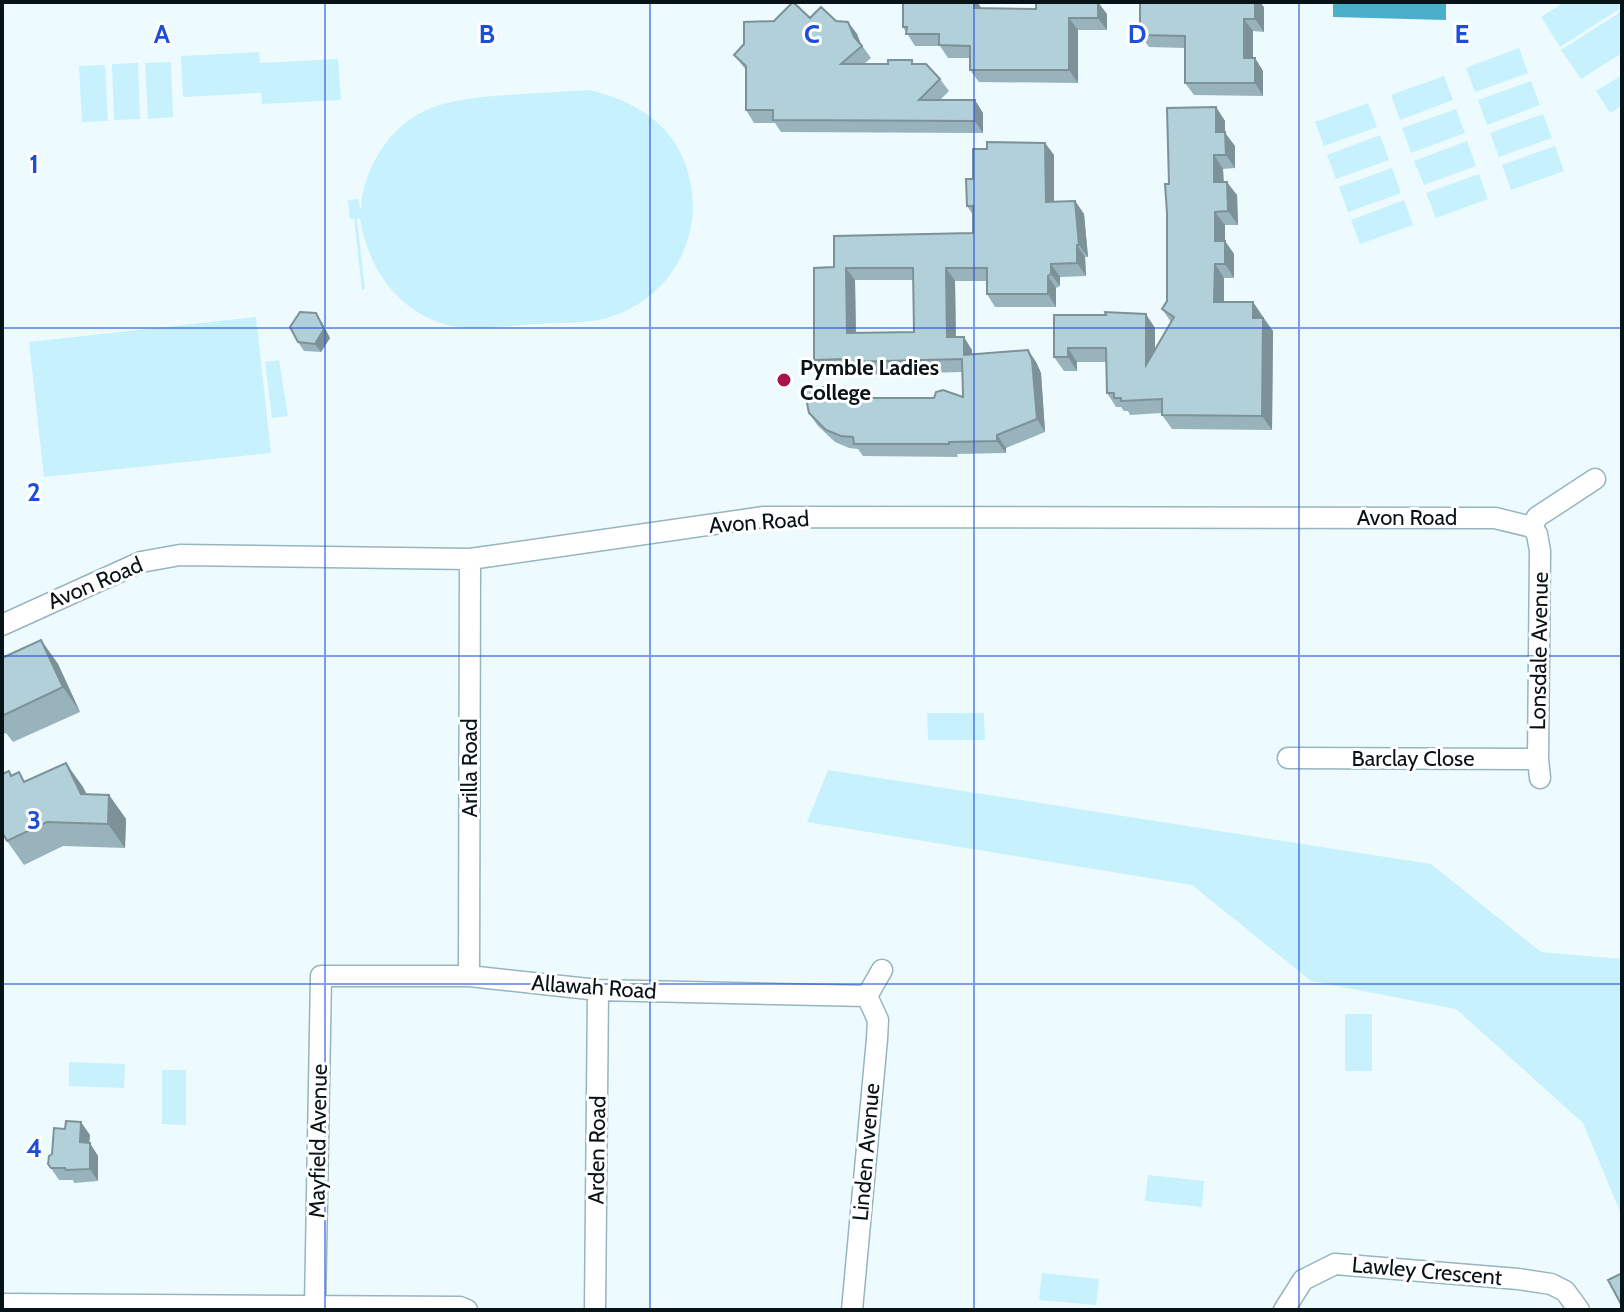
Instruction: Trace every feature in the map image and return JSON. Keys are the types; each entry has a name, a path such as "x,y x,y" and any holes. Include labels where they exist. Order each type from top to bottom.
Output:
{"street":[{"path":"1532,527 1537,517 1595,479"},
{"name":"Avon Road","path":"2,625 141,562 180,555 470,559 764,517 1483,518 1532,527"},
{"name":"Lonsdale Avenue","path":"1532,527 1537,534 1540,551 1539,768"},
{"name":"Arilla Road","path":"469,976 470,559"},
{"name":"Barclay Close","path":"1288,758 1539,768"},
{"path":"867,996 882,970"},
{"name":"Allawah Road","path":"321,976 469,976 598,990 867,996"},
{"name":"Mayfield Avenue","path":"315,1306 321,976"},
{"name":"Arden Road","path":"595,1310 598,990"},
{"name":"Linden Avenue","path":"852,1310 878,1020 867,996"},
{"name":"Lawley Crescent","path":"1284,1310 1303,1280 1335,1264 1551,1284 1565,1291 1579,1310"},
{"path":"2,1304 460,1307 467,1310"}],"shaded area":[{"path":"1565,2 1617,2 1621,8 1560,47 1541,17"},
{"path":"1622,11 1622,53 1581,79 1561,50"},
{"path":"1519,48 1528,73 1475,92 1466,68"},
{"path":"259,52 260,63 338,59 341,100 262,104 261,93 183,97 181,56"},
{"path":"171,62 173,117 148,119 145,63"},
{"path":"138,63 140,119 114,120 112,64"},
{"path":"105,65 108,121 82,122 79,66"},
{"path":"1622,75 1622,105 1610,113 1596,91"},
{"path":"1444,76 1453,100 1400,120 1391,95"},
{"path":"1531,81 1540,105 1487,125 1478,100"},
{"path":"589,90 621,100 649,116 672,139 687,169 692,194 692,218 687,241 665,281 647,298 627,310 595,321 486,328 448,325 428,318 395,293 372,259 360,218 357,219 365,289 362,290 354,219 350,219 348,200 358,199 361,211 364,189 379,153 405,123 419,114 452,102"},
{"path":"1368,103 1377,127 1324,146 1315,122"},
{"path":"1456,109 1465,133 1411,153 1402,128"},
{"path":"1543,114 1552,138 1499,157 1490,133"},
{"path":"1380,135 1389,160 1336,179 1327,155"},
{"path":"1467,141 1476,166 1424,185 1414,161"},
{"path":"1555,146 1564,171 1511,190 1502,165"},
{"path":"1392,168 1401,193 1348,212 1339,187"},
{"path":"1479,174 1488,199 1436,218 1426,193"},
{"path":"1404,200 1413,225 1360,244 1351,220"},
{"path":"256,317 271,453 44,477 29,342"},
{"path":"279,360 288,416 272,418 265,362"},
{"path":"927,713 984,713 985,740 928,740"},
{"path":"828,770 1431,864 1541,952 1622,959 1622,1216 1583,1123 1456,1009 1311,981 1192,885 807,822"},
{"path":"1345,1014 1372,1014 1372,1071 1345,1071"},
{"path":"69,1062 125,1064 124,1088 69,1086"},
{"path":"162,1070 186,1070 186,1125 162,1124"},
{"path":"1148,1175 1204,1181 1202,1207 1145,1201"},
{"path":"1042,1273 1099,1279 1096,1305 1039,1300"}],"water":[{"path":"1333,2 1446,2 1446,20 1333,17"}],"building":[{"path":"793,2 810,18 821,7 836,21 848,22 862,46 841,64 888,64 888,60 912,60 912,64 926,64 940,79 919,100 975,100 975,121 773,120 773,110 746,110 746,66 734,55 744,44 744,22 774,21"},
{"path":"903,2 974,2 974,8 1036,9 1036,2 1098,2 1098,18 1069,18 1069,70 970,70 970,46 939,45 939,34 906,34"},
{"path":"1140,2 1255,2 1255,19 1244,19 1244,58 1255,58 1255,83 1185,83 1185,36 1140,35"},
{"path":"1216,107 1216,132 1225,132 1226,155 1214,155 1214,182 1227,182 1228,211 1215,212 1215,241 1225,241 1225,264 1215,264 1214,302 1253,302 1253,318 1263,318 1262,416 1162,415 1162,399 1121,401 1121,398 1114,398 1114,393 1107,393 1106,348 1068,348 1068,357 1054,357 1054,315 1106,315 1105,312 1146,314 1146,365 1174,317 1162,309 1167,301 1167,108"},
{"path":"987,142 1045,143 1046,202 1075,201 1079,245 1077,263 1051,264 1048,294 987,294 987,268 946,268 947,337 964,337 964,355 1028,350 1032,360 1037,419 997,435 997,441 949,444 854,444 853,437 826,430 809,413 804,389 831,386 849,394 858,392 863,398 934,398 936,392 943,390 963,397 962,359 814,360 814,268 834,267 834,236 973,233 973,206 967,206 966,179 973,179 973,149 987,149","holes":["846,268 913,268 914,332 847,333"]},
{"path":"300,312 316,313 324,329 315,344 298,342 290,327"},
{"path":"41,640 63,687 2,716 2,658"},
{"path":"66,763 81,794 109,795 108,824 47,822 7,841 2,832 2,774 9,771 11,776 19,772 24,782"},
{"path":"66,1121 81,1122 80,1142 90,1143 90,1169 66,1170 51,1168 48,1164 54,1128 65,1129"},
{"path":"1622,1273 1622,1306 1608,1280"}],"place":[{"name":"Pymble Ladies College","path":"784,380"}]}
